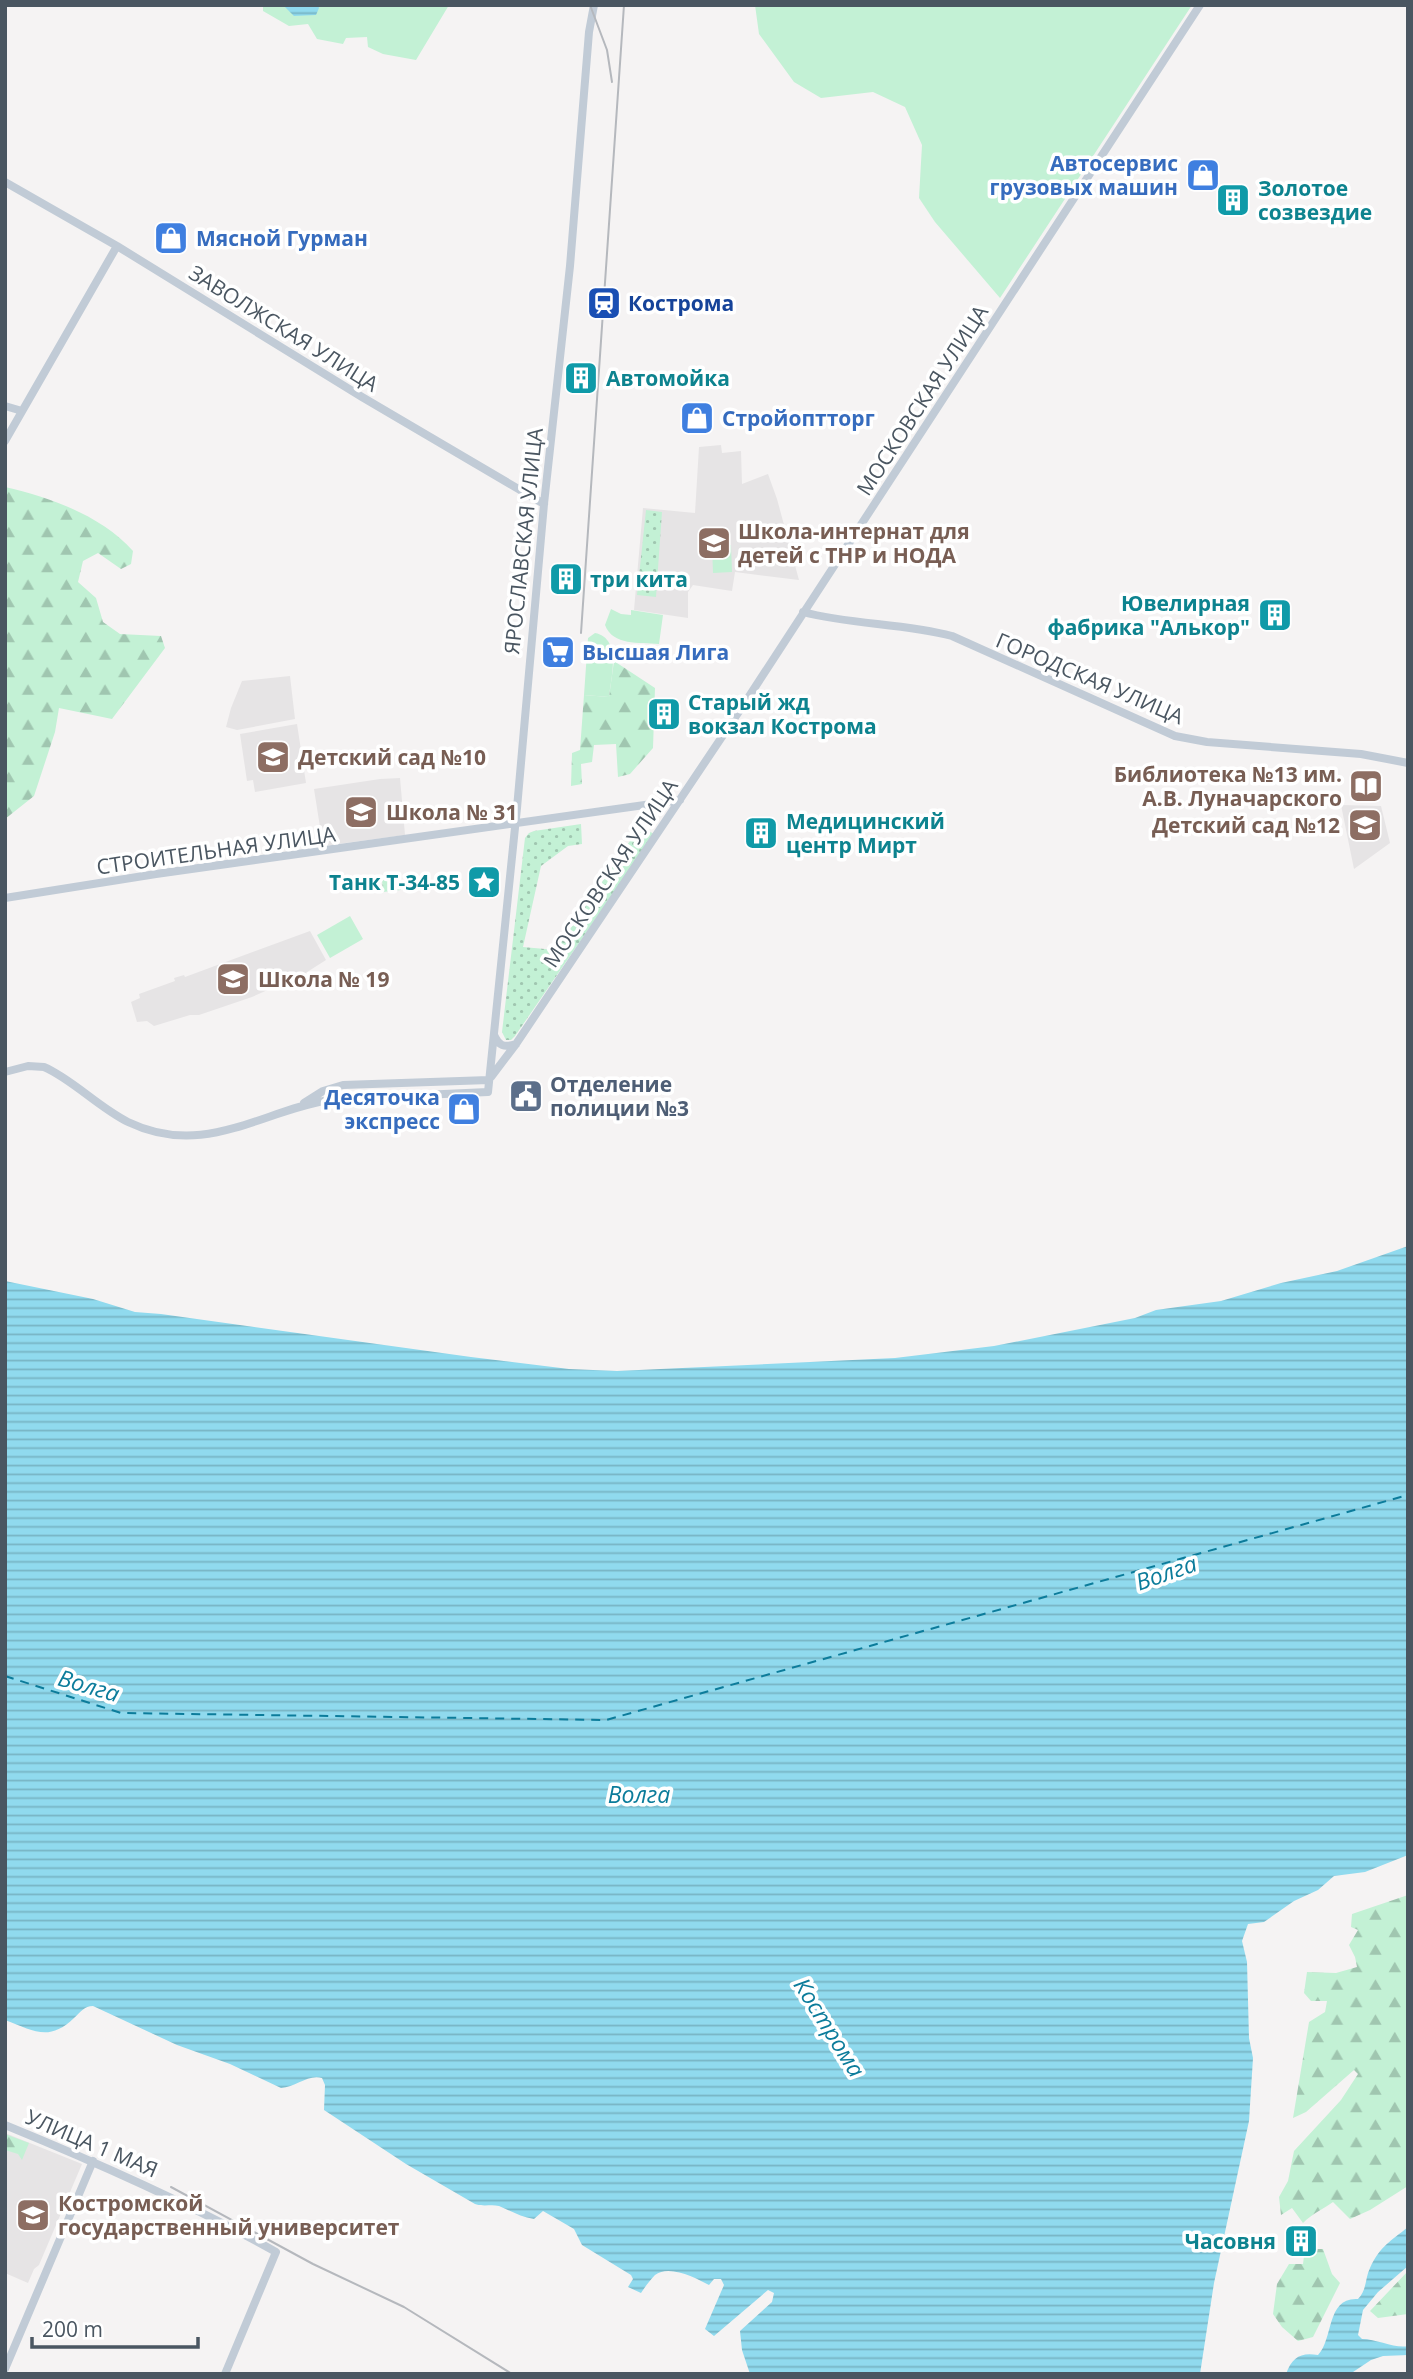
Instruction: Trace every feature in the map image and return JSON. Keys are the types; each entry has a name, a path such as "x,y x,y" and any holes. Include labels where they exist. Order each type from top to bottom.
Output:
{"street":[{"name":"ЯРОСЛАВСКАЯ УЛИЦА","path":"489,1080 544,504 570,266 589,32 594,5"},
{"name":"МОСКОВСКАЯ УЛИЦА","path":"489,1080 680,800 1200,5"},
{"name":"ЗАВОЛЖСКАЯ УЛИЦА","path":"5,182 117,246 362,397 544,504"},
{"path":"5,441 117,246"},
{"path":"5,406 22,411"},
{"name":"ГОРОДСКАЯ УЛИЦА","path":"803,612 924,629 952,636 1175,736 1207,743 1361,754 1408,764"},
{"name":"СТРОИТЕЛЬНАЯ УЛИЦА","path":"5,898 680,800"},
{"path":"494,1035 503,1046 516,1044"},
{"path":"5,1072 27,1066 44,1066 128,1122 169,1134 217,1134 299,1107 343,1098 488,1092 489,1080 343,1085 323,1091 299,1107"},
{"name":"УЛИЦА 1 МАЯ","path":"5,2125 93,2161 194,2208 276,2252 225,2374"},
{"path":"5,2369 93,2161"}],"shaded area":[{"name":"Школа-интернат для детей с ТНР и НОДА","path":"721,445 722,453 741,451 742,484 768,474 799,580 735,572 732,591 693,585 688,592 688,618 634,610 643,508 695,513 699,447"},
{"name":"Детский сад №10","path":"290,676 295,719 237,730 226,727 242,681"},
{"name":"Детский сад №10","path":"297,724 306,783 255,792 253,780 247,781 240,734"},
{"name":"Школа № 31","path":"400,778 405,835 323,846 314,789"},
{"name":"Детский сад №12","path":"1341,805 1381,806 1390,843 1354,869"},
{"name":"Школа № 19","path":"310,931 326,960 304,974 252,997 199,1015 190,1015 154,1026 147,1021 137,1022 131,1002 140,998 139,994 175,981 174,978 185,977"},
{"name":"Костромской государственный университет","path":"5,2133 82,2164 39,2265 34,2269 28,2283 5,2273"}],"green space":[{"path":"263,5 449,5 416,60 383,54 368,47 367,37 346,38 343,44 317,39 308,24 289,26 263,11"},
{"path":"755,5 1192,5 1000,298 935,222 919,198 922,145 905,107 873,92 821,98 794,82 759,34"},
{"path":"5,487 57,502 91,518 133,551 131,564 121,569 98,553 83,561 78,582 96,598 103,622 120,634 161,636 165,648 112,719 59,708 55,732 34,796 5,819"},
{"path":"646,510 662,512 656,597 637,595"},
{"path":"712,545 731,545 732,572 713,573"},
{"path":"611,609 621,614 631,615 631,610 663,615 659,644 628,642 614,637 605,625"},
{"path":"595,633 609,642 612,650 613,670 609,697 584,695 588,638"},
{"path":"614,661 655,688 653,748 630,774 618,777 616,744 594,745 592,762 581,764 582,784 571,786 572,753 580,750 584,695 609,697"},
{"path":"581,824 582,844 568,846 541,866 523,947 556,950 640,826 654,834 515,1036 506,1040 502,1032 525,838 534,831"},
{"path":"399,878 401,890 383,892 382,880"},
{"path":"350,916 363,939 330,958 317,935"},
{"path":"1408,1895 1408,2186 1350,2219 1333,2202 1303,2223 1292,2208 1281,2215 1279,2197 1288,2181 1294,2151 1341,2100 1358,2074 1354,2070 1306,2112 1293,2118 1309,2022 1325,2012 1327,2001 1311,2001 1304,1993 1307,1972 1336,1973 1357,1967 1349,1945 1358,1930 1351,1927 1352,1914"},
{"path":"5,2134 29,2143 22,2160 18,2154 5,2150"},
{"path":"1313,2249 1323,2249 1332,2274 1340,2283 1313,2337 1298,2341 1282,2327 1273,2314 1277,2284 1289,2264 1303,2264 1304,2256"},
{"path":"1408,2271 1408,2314 1378,2318 1370,2311"}],"water":[{"path":"283,5 318,5 319,8 316,15 294,16"},
{"name":"Волга","path":"1408,1246 1408,1855 1365,1872 1334,1876 1318,1890 1294,1901 1264,1922 1248,1924 1242,1941 1247,1962 1249,2038 1253,2058 1249,2121 1214,2283 1200,2374 750,2374 742,2350 740,2331 772,2302 774,2293 768,2290 714,2336 705,2329 724,2285 721,2279 714,2279 709,2285 682,2273 668,2271 655,2275 641,2293 628,2287 633,2279 631,2275 582,2245 574,2229 543,2211 534,2219 499,2206 475,2204 406,2164 324,2110 325,2085 322,2078 312,2078 281,2088 230,2064 177,2045 93,2006 85,2008 57,2030 49,2032 33,2031 5,2020 5,1281 93,1299 135,1312 569,1369 617,1371 895,1358 994,1346 1135,1318 1156,1310 1221,1301 1281,1283 1337,1271"},
{"path":"1408,2227 1408,2266 1378,2292 1363,2310 1358,2335 1362,2339 1408,2346 1408,2355 1383,2356 1371,2360 1350,2374 1286,2374 1291,2363 1298,2357 1318,2355 1340,2305 1348,2300 1358,2299 1378,2254"}],"ferry route":[{"path":"5,1676 121,1713 606,1720 1408,1495"}],"railway":[{"path":"590,5 607,50 612,82"},
{"path":"581,633 624,5"},
{"path":"171,2187 313,2264 404,2307 512,2374"}],"place":[{"name":"Автосервис грузовых машин","path":"1203,175"},
{"name":"Золотое созвездие","path":"1233,200"},
{"name":"Мясной Гурман","path":"171,238"},
{"name":"Кострома","path":"604,303"},
{"name":"Автомойка","path":"581,378"},
{"name":"Стройоптторг","path":"697,418"},
{"name":"Школа-интернат для детей с ТНР и НОДА","path":"714,543"},
{"name":"три кита","path":"566,579"},
{"name":"Ювелирная фабрика \"Алькор\"","path":"1275,615"},
{"name":"Высшая Лига","path":"558,652"},
{"name":"Старый жд вокзал Кострома","path":"664,714"},
{"name":"Детский сад №10","path":"273,757"},
{"name":"Библиотека №13 им. А.В. Луначарского","path":"1366,786"},
{"name":"Школа № 31","path":"361,812"},
{"name":"Детский сад №12","path":"1365,825"},
{"name":"Медицинский центр Мирт","path":"761,833"},
{"name":"Танк Т-34-85","path":"484,882"},
{"name":"Школа № 19","path":"233,979"},
{"name":"Отделение полиции №3","path":"526,1096"},
{"name":"Десяточка экспресс","path":"464,1109"},
{"name":"Костромской государственный университет","path":"33,2215"},
{"name":"Часовня","path":"1301,2241"}]}
